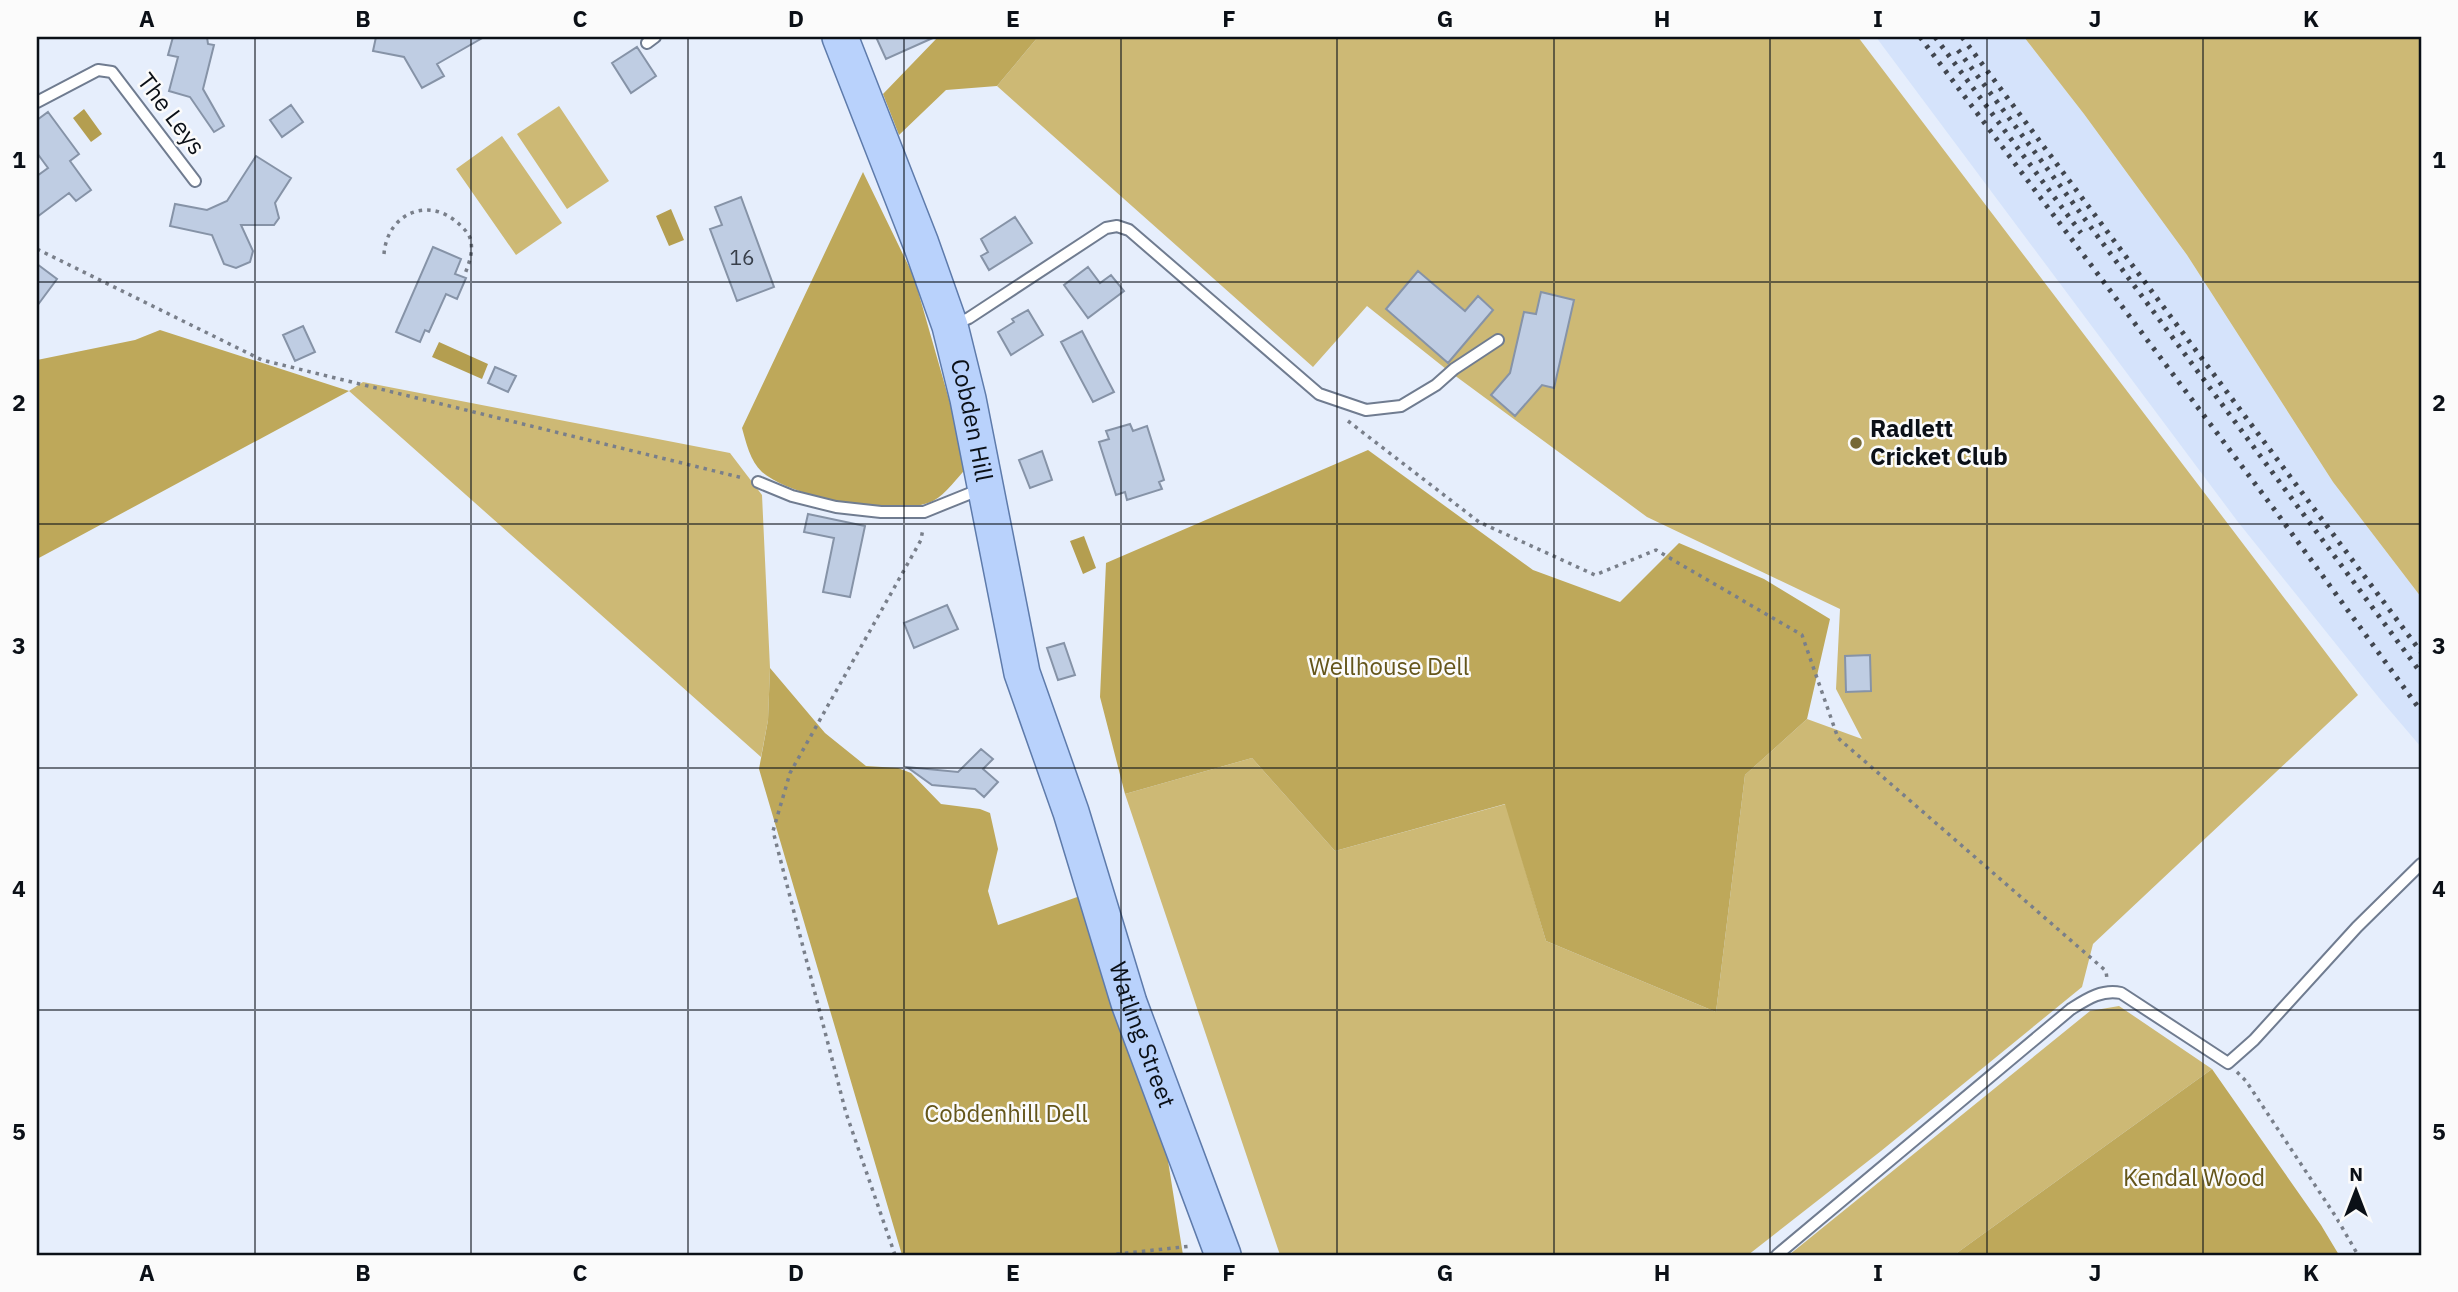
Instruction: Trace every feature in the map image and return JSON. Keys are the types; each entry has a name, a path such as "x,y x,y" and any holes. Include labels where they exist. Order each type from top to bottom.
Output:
{"main road":[{"name":"Cobden Hill","path":"839,37 921,244 950,326 968,399 1022,673 1071,812"},
{"name":"Watling Street","path":"1071,812 1129,1003 1220,1249"}],"lane":[{"name":"The Leys","path":"37,102 98,71 112,72 195,181"},
{"path":"950,326 969,318 1106,228 1117,226 1129,230 1319,394 1366,410 1401,406 1436,385 1454,369 1498,340"},
{"path":"758,482 792,496 836,508 881,512 924,512 984,488"},
{"path":"1777,1255 2071,1009 2089,998 2109,990 2132,998 2228,1063 2254,1040 2357,927 2421,864"}],"path":[{"path":"384,254 388,233 395,223 406,215 433,210 445,214 469,234 472,254 465,274"},
{"path":"37,249 262,360 758,482"},
{"path":"1319,394 1335,411 1479,522 1595,575 1656,550 1802,635 1838,738 2106,971 2109,990"},
{"path":"895,1255 846,1113 773,831 790,773 921,540 924,512"},
{"path":"2228,1063 2246,1081 2358,1255"},
{"path":"1108,1255 1220,1249"}],"shaded area":[{"path":"1038,37 1858,37 2358,695 2093,944 2082,987 1881,1151 1748,1255 1280,1255 1125,794 1252,758 1335,851 1506,804 1546,941 1716,1012 1745,775 1807,719 1862,739 1836,689 1840,609 1647,517 1446,369 1367,306 1313,367 997,86"},
{"path":"1876,37 2024,37 2084,114 2187,255 2333,482 2421,597 2421,747 2238,522"},
{"path":"2024,37 2421,37 2421,597 2333,482 2187,255"},
{"path":"559,106 609,181 567,209 517,134"},
{"path":"84,109 102,134 91,142 73,118"},
{"path":"502,136 562,223 516,255 456,169"},
{"path":"671,209 684,240 669,246 656,216"},
{"path":"439,342 488,364 482,379 432,357"},
{"path":"363,382 730,453 762,495 770,668 768,720 761,757 349,391"},
{"path":"1084,536 1096,568 1083,574 1070,541"},
{"path":"2119,1006 2212,1069 1954,1255 1789,1255 2090,1011"}],"green space":[{"path":"938,37 1038,37 997,86 946,90 899,135 883,94"},
{"path":"863,172 914,277 968,466 938,498 917,506 845,503 796,490 762,472 749,451 742,428"},
{"path":"160,330 349,391 37,559 37,360 135,340"},
{"name":"Wellhouse Dell","path":"1368,450 1533,570 1620,602 1679,543 1764,579 1830,619 1807,719 1745,775 1716,1012 1546,941 1505,804 1335,851 1252,758 1125,794 1100,697 1106,563"},
{"name":"Cobdenhill Dell","path":"770,668 825,733 866,766 898,768 911,773 941,804 980,809 990,813 998,849 988,891 998,925 1080,896 1165,1142 1183,1255 902,1255 759,769 768,720"},
{"name":"Kendal Wood","path":"2212,1069 2339,1255 1954,1255"}],"building":[{"path":"173,37 207,37 208,44 214,45 203,89 224,126 214,132 190,97 169,91 178,57 168,55"},
{"path":"376,37 484,37 437,64 444,76 422,88 404,57 373,51"},
{"path":"876,37 935,37 886,59"},
{"path":"637,47 656,76 631,93 612,63"},
{"path":"291,105 303,122 282,137 270,120"},
{"path":"48,112 79,154 70,161 91,190 76,201 69,193 37,217 37,176 48,168 37,153 37,120"},
{"path":"256,156 291,178 275,203 279,218 274,225 241,225 253,251 250,262 236,268 224,264 212,235 170,226 175,204 207,210 227,201"},
{"path":"741,197 774,287 737,301 710,229 722,225 715,207"},
{"path":"1015,217 1032,243 989,270 981,256 988,252 981,239"},
{"path":"433,247 461,259 455,274 466,278 457,299 446,294 429,332 425,330 420,342 396,332"},
{"path":"37,264 57,279 37,306"},
{"path":"1088,267 1100,283 1111,275 1124,291 1088,318 1064,285"},
{"path":"1418,271 1465,311 1478,296 1493,310 1448,363 1386,309"},
{"path":"1541,292 1574,300 1554,388 1542,385 1515,416 1491,395 1510,373 1524,312 1536,314"},
{"path":"1028,310 1043,335 1011,355 998,332 1014,322 1012,319"},
{"path":"303,326 315,352 295,361 283,335"},
{"path":"1082,331 1114,392 1093,402 1061,342"},
{"path":"495,367 516,376 508,392 488,383"},
{"path":"1130,424 1133,431 1147,426 1164,480 1159,482 1162,489 1127,500 1125,492 1116,495 1099,442 1109,439 1106,431"},
{"path":"1042,451 1052,480 1030,488 1019,460"},
{"path":"808,514 865,526 850,597 823,592 834,538 804,532"},
{"path":"947,605 958,629 914,648 904,623"},
{"path":"1064,643 1075,675 1058,680 1047,648"},
{"path":"1870,655 1871,691 1846,692 1845,656"},
{"path":"981,749 993,759 983,769 998,782 984,797 975,789 932,785 907,767 958,772"}],"railway":[{"path":"1920,37 2274,509 2421,711"},
{"path":"1935,37 2081,233"},
{"path":"1962,37 2421,652"},
{"path":"1958,50 2421,673"}],"place":[{"name":"Radlett Cricket Club","path":"1856,443"}]}
